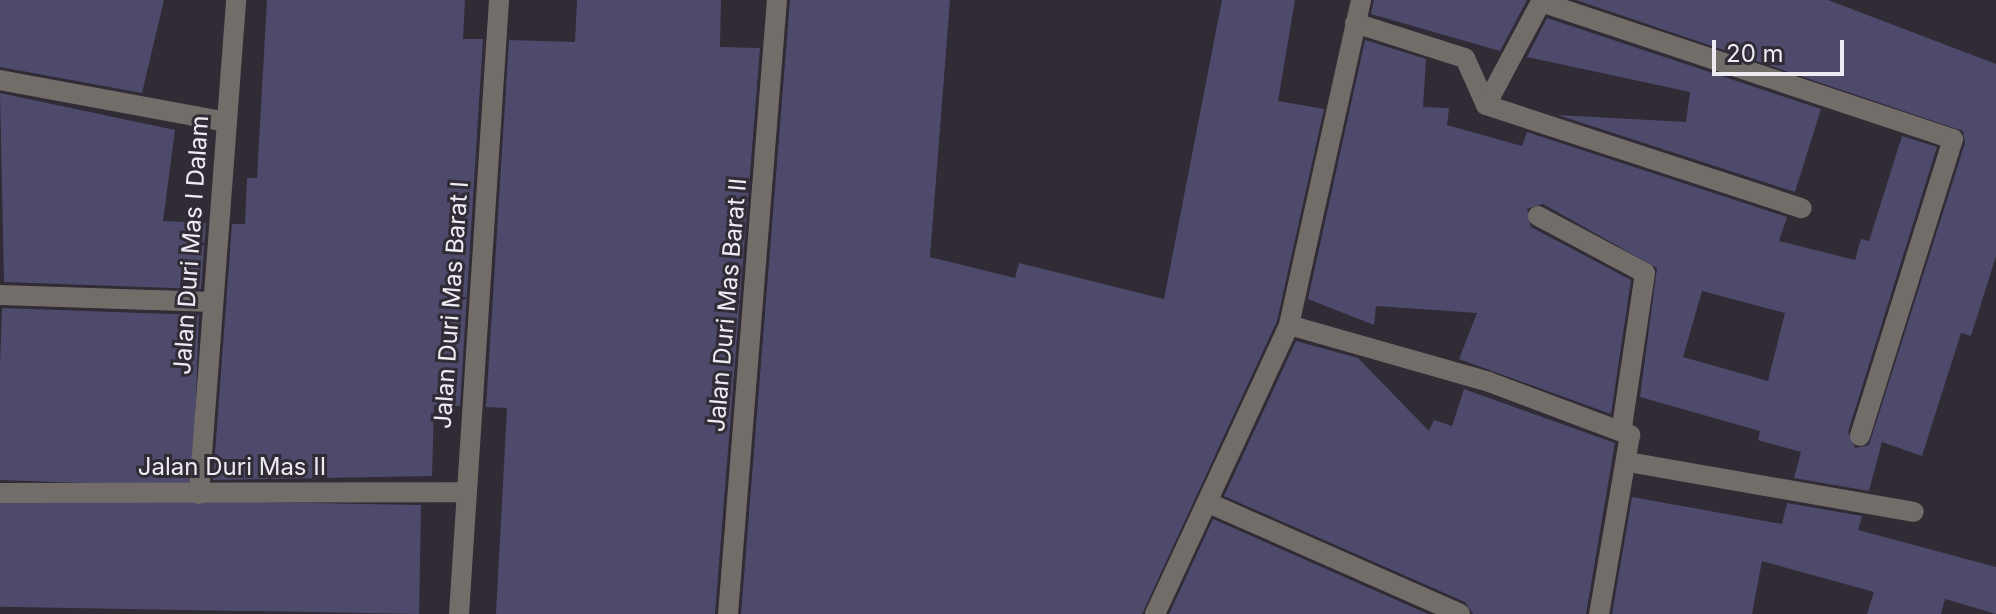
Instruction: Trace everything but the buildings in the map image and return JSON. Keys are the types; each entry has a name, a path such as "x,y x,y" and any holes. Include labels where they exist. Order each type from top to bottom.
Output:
{"street":[{"name":"Jalan Duri Mas I Dalam","path":"199,494 236,0"},
{"name":"Jalan Duri Mas Barat I","path":"459,614 463,492 499,0"},
{"name":"Jalan Duri Mas Barat II","path":"728,614 777,0"},
{"path":"1155,614 1211,504 1289,325 1361,0"},
{"path":"1486,105 1541,2 1953,139 1860,436"},
{"path":"1355,23 1465,58 1486,105 1802,208"},
{"path":"0,80 226,122"},
{"path":"1538,216 1645,273 1622,427"},
{"path":"0,295 213,302"},
{"path":"1289,325 1622,427 1632,439 1599,614"},
{"path":"1628,462 1914,512"},
{"name":"Jalan Duri Mas II","path":"0,493 463,492"},
{"path":"1211,504 1460,614"}]}
